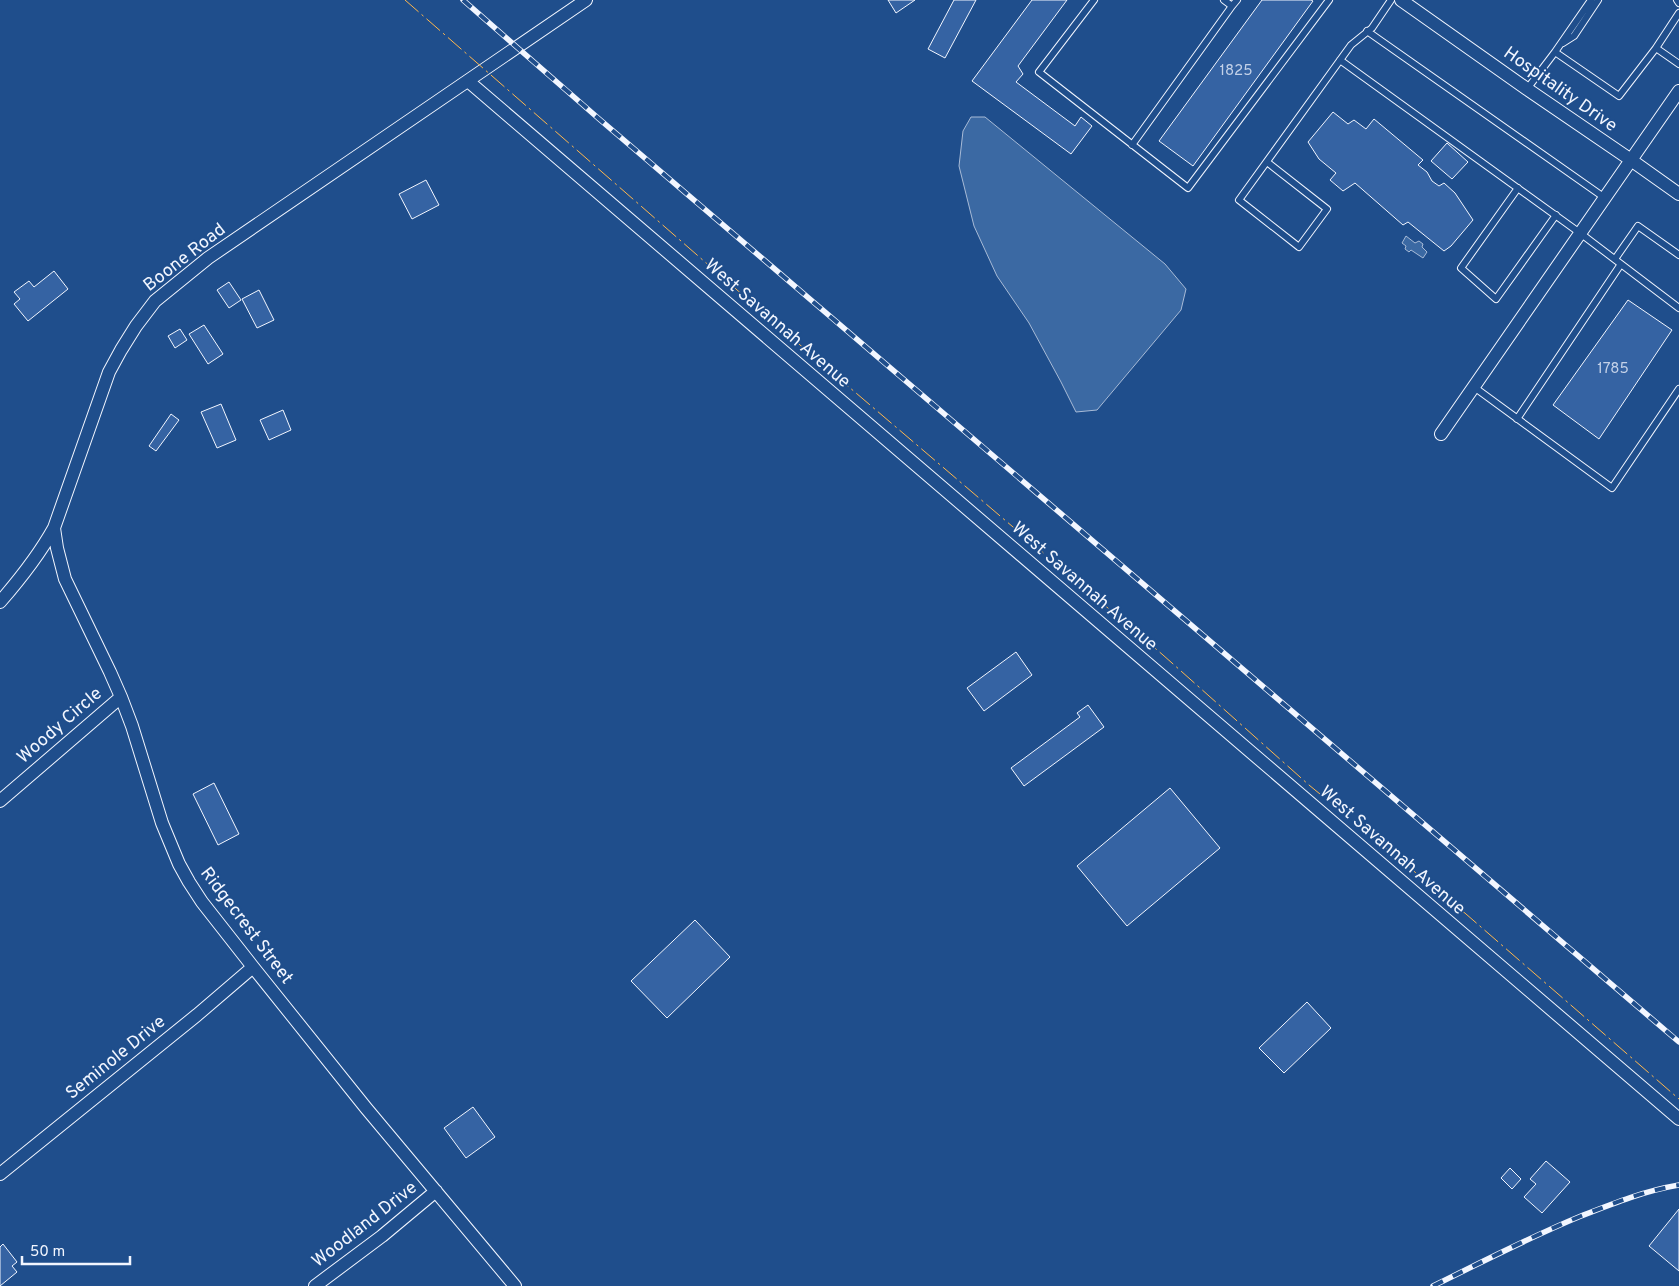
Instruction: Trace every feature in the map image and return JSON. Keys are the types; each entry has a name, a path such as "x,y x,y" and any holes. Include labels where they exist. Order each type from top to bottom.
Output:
{"street":[{"name":"Boone Road","path":"0,602 22,577 45,545 54,528 109,372 136,326 156,301 208,258 586,0"},
{"name":"Hospitality Drive","path":"1401,0 1679,194"},
{"name":"West Savannah Avenue","path":"468,81 1679,1119"},
{"path":"1440,434 1679,91"},
{"name":"Ridgecrest Street","path":"54,528 56,548 65,579 121,697 162,823 179,864 189,882 202,902 253,967 515,1286"},
{"name":"Woody Circle","path":"0,801 121,697"},
{"name":"Seminole Drive","path":"0,1174 197,1015 253,967"},
{"name":"Woodland Drive","path":"316,1286 390,1230 436,1191"}],"lane":[{"path":"1094,0 1039,72 1188,188 1329,0"},
{"path":"1224,0 1232,6"},
{"path":"1132,145 1237,0"},
{"path":"1267,162 1327,209 1299,247 1239,200 1351,45 1372,28 1391,0"},
{"path":"1527,89 1591,0"},
{"path":"1560,45 1574,36 1598,0"},
{"path":"1555,52 1619,96 1656,48 1679,13"},
{"path":"1367,31 1605,198"},
{"path":"1656,48 1679,64"},
{"path":"1340,60 1556,215 1679,308"},
{"path":"1518,188 1461,268 1496,299 1556,215"},
{"path":"1615,259 1638,226 1679,255"},
{"path":"1517,419 1622,264"},
{"path":"1474,387 1612,488 1679,389"}],"water":[{"path":"971,117 985,117 1165,264 1186,289 1181,310 1097,410 1076,412 1029,323 997,276 974,226 959,166 963,131"},
{"path":"1406,236 1415,243 1419,241 1423,244 1422,247 1427,252 1423,258 1411,250 1409,252 1405,249 1406,246 1402,243"}],"building":[{"path":"888,0 915,0 896,13"},
{"path":"954,0 976,0 945,58 928,49"},
{"path":"1032,0 1067,0 1018,66 1023,74 1016,82 1075,126 1081,117 1092,126 1071,154 972,81"},
{"path":"1262,0 1313,1 1193,166 1159,141"},
{"path":"1333,112 1348,124 1354,120 1366,129 1374,119 1423,160 1418,165 1427,172 1432,181 1439,186 1444,183 1455,193 1473,220 1451,246 1444,251 1408,222 1403,225 1355,183 1343,191 1330,180 1336,173 1319,159 1308,142"},
{"path":"1447,143 1468,162 1452,179 1431,161"},
{"path":"426,180 439,205 412,219 399,194"},
{"path":"54,271 68,289 28,321 14,304 20,299 14,292 29,281 34,287"},
{"path":"229,282 241,300 229,308 217,290"},
{"path":"259,290 274,320 257,328 242,299"},
{"path":"1628,300 1672,330 1599,439 1553,405"},
{"path":"204,325 223,354 208,364 189,334"},
{"path":"180,329 187,340 175,348 168,336"},
{"path":"221,404 236,440 217,448 201,412"},
{"path":"283,410 291,430 269,440 260,420"},
{"path":"171,414 179,420 156,451 149,446"},
{"path":"1016,652 1032,675 984,711 967,688"},
{"path":"1088,705 1104,727 1024,786 1011,768 1080,717 1077,713"},
{"path":"214,783 239,834 218,845 193,794"},
{"path":"1170,788 1220,848 1127,926 1077,866"},
{"path":"695,920 730,957 667,1018 631,981"},
{"path":"1307,1002 1331,1028 1284,1073 1259,1048"},
{"path":"473,1107 495,1137 466,1158 444,1128"},
{"path":"1546,1161 1570,1182 1542,1213 1524,1197 1536,1184 1530,1179"},
{"path":"1510,1168 1521,1179 1512,1189 1501,1178"},
{"path":"1679,1209 1679,1271 1649,1246"},
{"path":"3,1244 17,1262 12,1266 17,1272 0,1286 0,1247"}],"railway":[{"path":"463,0 598,118 1679,1042"},
{"path":"1433,1286 1581,1216 1641,1194 1679,1185"}],"power":[{"path":"405,0 815,358 1163,655 1309,785 1466,914 1679,1099"}]}
